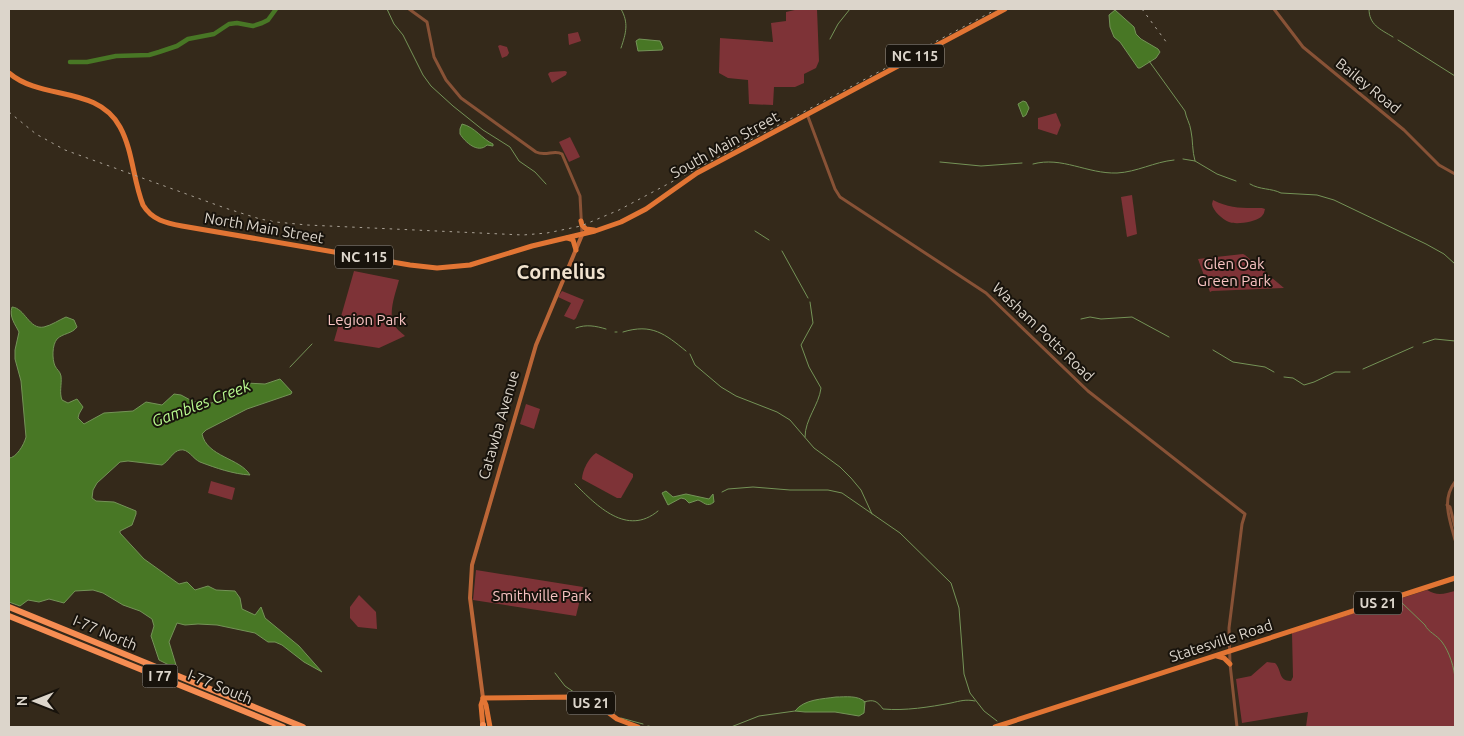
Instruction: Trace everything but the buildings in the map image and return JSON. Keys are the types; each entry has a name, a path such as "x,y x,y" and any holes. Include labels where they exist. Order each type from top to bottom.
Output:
{"highway":[{"name":"I-77 South","path":"9,612 41,628 282,727"},
{"name":"I-77 North","path":"9,612 78,636 302,727"}],"main road":[{"name":"South Main Street","path":"582,235 615,225 636,215 697,172 1005,9"},
{"name":"North Main Street","path":"9,73 29,86 87,99 108,111 123,134 142,202 148,212 164,223 437,268 470,265 532,246 582,235"},
{"path":"581,220 582,225 586,229 600,230"},
{"name":"Catawba Avenue","path":"485,727 470,603 472,565 536,345 582,235"},
{"path":"566,238 573,240 576,250"},
{"name":"Statesville Road","path":"995,727 1455,578"},
{"path":"1216,656 1224,658 1230,664"},
{"name":"US 21","path":"483,698 573,697 601,707 617,719 638,727"}],"street":[{"name":"Catawba Avenue","path":"410,9 427,22 434,57 438,67 461,98 536,152 546,155 560,152 580,194 582,235"},
{"name":"Bailey Road","path":"1274,9 1303,48 1404,130 1438,166 1455,174"},
{"name":"Washam Potts Road","path":"807,114 834,190 840,197 986,293 1088,391 1245,514 1242,524 1230,618 1229,651"},
{"path":"1455,482 1449,492 1446,508 1455,540"},
{"path":"1447,504 1450,507 1455,527"},
{"path":"1229,651 1237,727"}],"green space":[{"path":"799,9 817,9 819,61 816,68 804,74 804,83 795,87 774,87 773,105 749,104 748,80 728,78 719,73 720,38 773,42 771,23 786,21 786,12"},
{"path":"578,32 581,41 569,45 568,34"},
{"path":"498,46 507,47 509,53 502,58"},
{"path":"550,72 567,72 566,75 552,83 548,74"},
{"path":"1056,113 1061,125 1057,135 1038,129 1038,118"},
{"path":"570,137 580,157 569,162 559,142"},
{"path":"1132,195 1137,234 1127,237 1121,197"},
{"path":"1213,200 1231,206 1265,209 1263,215 1258,219 1232,223 1216,212 1212,204"},
{"name":"Glen Oak Green Park","path":"1243,254 1284,288 1210,292 1198,259"},
{"name":"Legion Park","path":"354,271 399,280 393,302 392,319 396,327 405,336 379,348 334,341"},
{"path":"562,291 584,300 574,320 564,316 571,303 558,297"},
{"path":"526,404 540,409 534,429 520,424"},
{"path":"596,453 633,474 621,498 617,498 582,479 586,465"},
{"path":"211,481 235,488 232,500 208,493"},
{"name":"Smithville Park","path":"476,570 583,587 576,616 473,600"},
{"path":"1427,590 1441,594 1455,591 1455,727 1306,727 1308,712 1242,723 1236,679 1251,676 1267,662 1275,663 1282,677 1287,681 1291,681 1293,677 1292,633"},
{"path":"359,595 376,612 377,629 358,627 350,618 350,607"}],"water":[{"path":"1115,10 1134,27 1136,34 1141,39 1160,52 1156,58 1140,68 1138,68 1120,42 1114,37 1110,27 1109,15"},
{"path":"639,39 660,41 663,48 662,50 638,51 636,41"},
{"path":"1023,101 1026,102 1029,108 1023,117 1018,104"},
{"path":"462,124 475,130 493,146 487,145 476,148 472,146 460,134"},
{"path":"12,307 16,308 34,325 39,327 47,326 66,317 74,320 77,327 73,331 59,337 55,342 53,360 61,376 62,400 68,403 77,399 83,407 78,418 84,424 104,413 133,411 146,402 162,405 174,394 181,395 194,402 211,403 218,401 229,391 236,390 246,383 265,384 280,379 292,392 291,394 247,409 206,430 202,434 210,448 245,469 250,475 231,472 197,461 188,452 180,450 175,452 162,465 128,461 120,462 97,483 93,490 92,498 96,501 114,502 136,511 132,525 120,531 120,533 144,559 179,584 187,582 195,590 208,586 216,590 235,591 240,598 242,609 255,615 261,607 265,618 299,646 322,672 304,662 282,645 268,642 255,633 217,625 185,625 177,623 169,642 176,665 169,665 159,660 151,636 154,626 152,619 140,611 93,590 75,591 64,603 49,599 39,602 28,600 20,606 9,602 9,458 14,456 19,450 26,437 21,381 15,359 19,332 12,317"},
{"path":"666,491 673,497 686,494 709,499 713,494 714,502 707,505 698,500 689,503 681,498 668,505 662,493"},
{"path":"836,697 859,698 865,702 864,713 859,716 835,712 795,711 808,702"}],"waterway":[{"path":"70,62 87,62 116,56 149,55 177,46 188,39 214,34 229,24 237,23 253,26 262,23 268,20 276,9"},
{"path":"387,9 431,86 483,130 510,147 519,161 535,172 546,184"},
{"path":"621,9 624,14 626,28 621,48"},
{"path":"830,39 838,24 850,9"},
{"path":"1369,9 1373,23 1393,37"},
{"path":"1398,40 1455,76"},
{"path":"1149,61 1185,111 1190,128 1195,161"},
{"path":"1183,159 1195,161 1217,174 1236,181"},
{"path":"1033,164 1054,162 1106,173 1117,173 1174,160"},
{"path":"940,162 981,166 1022,163"},
{"path":"1250,184 1281,193 1317,195 1334,200 1426,244 1444,254 1455,264"},
{"path":"755,231 769,240"},
{"path":"782,251 808,298"},
{"path":"805,437 807,424 818,400 821,388 809,367 801,345 813,323 810,302"},
{"path":"1081,319 1090,317 1101,319 1132,317 1169,337"},
{"path":"576,328 591,326 606,329"},
{"path":"623,332 642,329 658,332 686,351"},
{"path":"1423,343 1435,339 1455,341"},
{"name":"Gambles Creek","path":"290,367 312,344"},
{"path":"1363,369 1413,347"},
{"path":"1213,350 1233,362 1265,367 1274,372"},
{"path":"690,354 695,365 721,387 736,396 777,412 790,420 814,448 840,467 851,478 861,490 872,514"},
{"path":"1284,377 1293,378 1304,385 1335,372 1350,372"},
{"path":"575,484 603,509 613,516 624,520 635,521 646,518 658,511"},
{"path":"722,492 728,489 753,487 790,490 828,490 842,493 900,533 951,583 959,608 964,674 970,693 984,711 997,721"},
{"path":"1401,602 1442,642 1451,660 1455,680"},
{"path":"555,673 565,686 584,699"},
{"path":"864,702 875,701 883,709 900,709 926,707 963,700 975,701"},
{"path":"590,705 606,714"},
{"path":"731,727 759,716 795,711"},
{"path":"621,718 643,724"},
{"path":"648,726 653,727"}],"railway":[{"path":"9,112 36,134 65,150 260,219 307,225 523,235 547,233 581,226 619,210 997,9"},
{"path":"1142,9 1167,43"}],"district":[{"name":"Cornelius","path":"561,272"}]}
